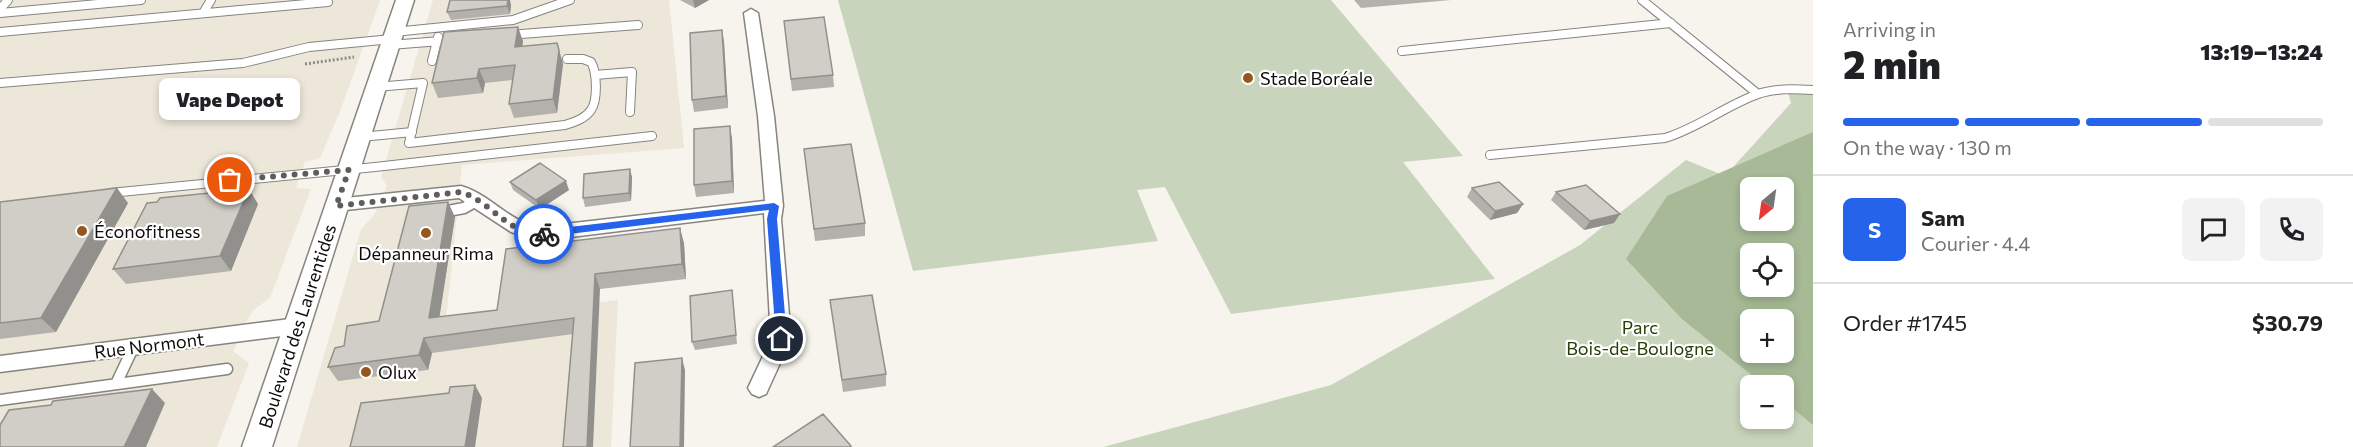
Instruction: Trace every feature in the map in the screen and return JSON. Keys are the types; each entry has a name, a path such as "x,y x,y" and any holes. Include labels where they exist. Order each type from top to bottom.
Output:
{"main road":[{"name":"Boulevard des Laurentides","path":"257,447 405,0"}],"street":[{"path":"752,13 766,116 774,206 772,219 781,339 759,388"},
{"path":"336,206 453,191 465,193 478,200 515,228 539,234 774,206"},
{"name":"Rue Normont","path":"2,367 298,326"}],"lane":[{"path":"0,11 8,0"},
{"path":"0,11 141,0"},
{"path":"203,13 211,0"},
{"path":"0,83 243,63 309,47 392,38 440,27 513,20 570,0"},
{"path":"1642,0 1758,94"},
{"path":"0,32 328,2"},
{"path":"1402,51 1671,23"},
{"path":"502,35 638,25"},
{"path":"432,61 440,27"},
{"path":"392,38 437,41 459,39"},
{"path":"376,87 423,82 409,143 573,123 585,117 593,106 595,75 592,62 585,59 567,59"},
{"path":"595,75 632,72 630,112"},
{"path":"1490,155 1665,138 1682,133 1758,94 1787,89 1813,90"},
{"path":"360,137 412,132"},
{"path":"100,195 652,136"},
{"path":"448,211 464,208 478,200"},
{"path":"116,384 133,348"},
{"path":"0,400 228,369"}],"path":[{"path":"302,64 351,59"}],"shaded area":[{"path":"0,0 380,0 341,109 320,158 305,162 296,188 311,189 270,298 252,311 233,351 249,363 217,447 0,447"},
{"path":"433,0 669,0 684,148 462,165 446,321 618,300 611,447 297,447 361,229 374,215 387,186 381,177"}],"green space":[{"path":"838,0 1331,0 1463,156 1403,162 1495,279 1231,314 1165,187 1137,190 1158,241 913,271"},
{"name":"Parc Bois-de-Boulogne","path":"1787,89 1813,90 1813,447 1103,447 1331,385 1580,245 1686,160 1725,176 1791,103"},
{"path":"1813,132 1813,425 1794,409 1794,375 1752,375 1682,319 1626,259 1667,196"}],"building":[{"path":"450,0 508,0 507,6 447,12"},
{"path":"824,17 833,75 791,79 784,21"},
{"path":"518,27 515,47 557,43 559,50 553,99 509,104 515,65 479,69 477,78 432,83 444,32"},
{"path":"722,30 726,96 692,100 690,33"},
{"path":"730,126 732,181 694,185 694,129"},
{"path":"851,144 865,223 814,229 804,149"},
{"path":"540,163 566,181 536,200 510,182"},
{"path":"630,169 629,193 583,198 584,174"},
{"path":"1499,182 1523,204 1495,211 1472,188"},
{"path":"1586,185 1620,214 1590,221 1556,192"},
{"path":"117,188 41,318 0,323 0,202"},
{"path":"249,189 220,256 113,269 147,203 157,202 160,198"},
{"path":"448,202 429,318 497,310 506,249 680,228 682,264 595,274 587,447 563,447 574,318 424,338 419,355 328,367 335,348 344,346 347,326 379,321 409,206"},
{"path":"732,290 736,335 692,342 690,296"},
{"path":"872,295 886,374 842,380 830,300"},
{"path":"682,358 680,447 630,447 635,363"},
{"path":"475,385 465,447 350,447 361,403 449,393 450,387"},
{"path":"152,389 124,447 0,447 0,425 9,410 51,405 53,401"},
{"path":"823,414 850,447 773,447"}],"way so far":[{"path":"230,180 349,170 336,206 453,191 461,192 472,196 515,228 530,233 544,234"}],"place":[{"name":"Stade Boréale","path":"1248,78"},
{"name":"Vape Depot","path":"230,180"},
{"name":"Éconofitness","path":"82,231"},
{"name":"Dépanneur Rima","path":"426,233"},
{"name":"Olux","path":"366,372"}],"route":[{"path":"544,234 774,206 772,219 781,339"}]}
